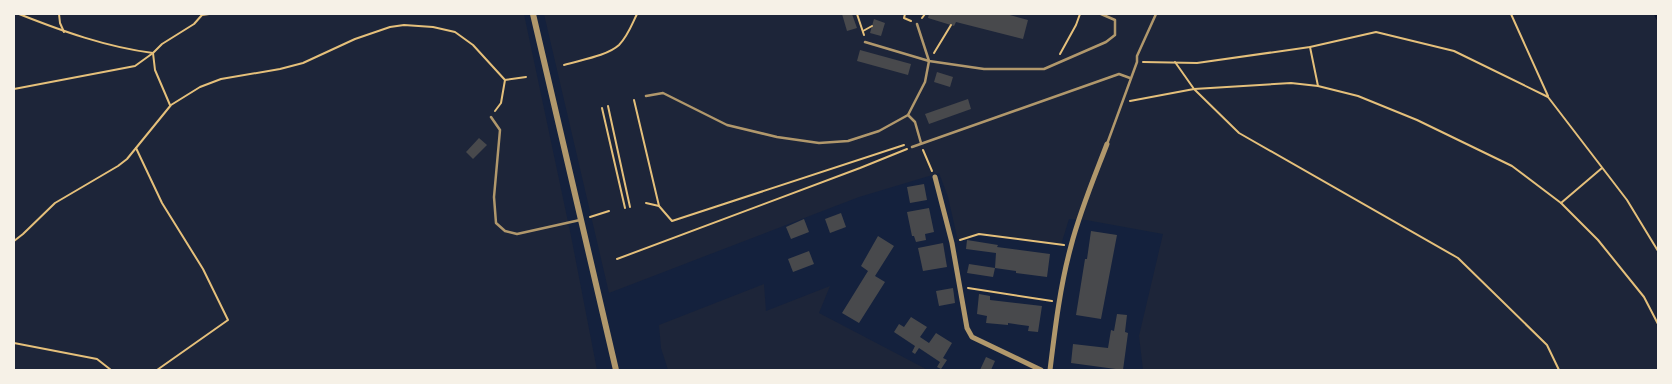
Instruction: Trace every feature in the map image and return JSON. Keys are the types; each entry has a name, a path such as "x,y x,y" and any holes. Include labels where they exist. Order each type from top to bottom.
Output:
{"street":[{"path":"533,14 616,370"},
{"path":"1050,370 1071,246 1107,144"},
{"path":"935,178 952,243 967,328 972,337 1040,370"}],"lane":[{"path":"865,42 930,60 984,69 1044,69 1106,42 1115,35 1115,20 1101,14"},
{"path":"1107,144 1137,62 1137,56 1156,14"},
{"path":"646,96 663,93 728,124 777,137 819,143 848,141 879,132 908,115 925,82 930,60 917,24"},
{"path":"912,147 1119,74 1130,78"},
{"path":"908,115 915,122 921,143"},
{"path":"491,118 500,130 494,197 496,223 505,231 518,234 580,220"}],"path":[{"path":"19,14 64,32 132,50 153,53"},
{"path":"59,14 64,32"},
{"path":"14,89 135,66 162,44 194,24 201,14 209,14"},
{"path":"564,65 611,51 626,36 637,14"},
{"path":"857,14 865,42"},
{"path":"905,14 904,18 917,24"},
{"path":"1050,66 1064,50 1080,14"},
{"path":"1510,14 1548,98 1628,200 1658,251"},
{"path":"14,241 55,203 118,166 136,148 170,105 210,83 234,76 280,69 303,63 354,40 390,27 404,25 433,27 455,32 473,44 505,80"},
{"path":"930,60 951,25"},
{"path":"863,31 872,26"},
{"path":"1137,62 1197,63 1310,47 1376,32 1454,50 1548,98"},
{"path":"1310,47 1318,86"},
{"path":"153,53 155,70 170,105"},
{"path":"1175,62 1194,89 1239,133 1458,258 1547,345 1559,370"},
{"path":"505,80 526,77"},
{"path":"491,118 501,102 505,80"},
{"path":"1122,102 1194,89 1291,82 1318,86 1366,99 1417,120 1512,166 1561,203 1598,240 1644,297 1658,324"},
{"path":"617,259 912,147 910,143 672,221 659,206 634,100"},
{"path":"608,106 630,206"},
{"path":"602,108 625,208"},
{"path":"609,140 615,139"},
{"path":"136,148 162,203 203,269 228,320 156,370"},
{"path":"923,148 935,178"},
{"path":"613,158 619,157"},
{"path":"1561,203 1602,168"},
{"path":"619,184 625,183"},
{"path":"646,203 659,206"},
{"path":"580,220 609,211"},
{"path":"952,243 979,234 1071,246"},
{"path":"960,286 1060,302"},
{"path":"14,343 97,359 112,370"}],"shaded area":[{"path":"14,14 524,14 597,370 14,370"},
{"path":"544,14 1658,14 1658,370 1143,370 1139,336 1163,234 1086,220 1069,219 1061,245 979,234 958,241 948,197 939,173 859,197 609,293"},
{"path":"764,284 766,311 830,286 819,313 928,370 668,370 661,348 659,325"}],"building":[{"path":"842,14 852,14 857,28 847,31"},
{"path":"929,14 1006,14 1028,20 1023,39 956,22 954,26 928,18"},
{"path":"874,19 885,23 881,36 870,33"},
{"path":"860,50 911,64 908,75 857,61"},
{"path":"937,72 953,77 950,87 934,82"},
{"path":"968,99 971,109 929,124 925,114"},
{"path":"479,138 487,145 473,159 466,152"},
{"path":"924,184 927,200 910,203 907,187"},
{"path":"929,208 934,232 925,234 926,240 916,242 914,236 912,236 907,212"},
{"path":"841,213 846,227 830,233 825,219"},
{"path":"804,219 809,232 791,239 786,227"},
{"path":"1091,231 1117,235 1101,319 1076,315"},
{"path":"878,236 894,246 875,276 885,282 859,323 842,313 868,271 861,266"},
{"path":"967,240 998,245 997,247 1050,254 1047,277 995,268 996,253 966,249"},
{"path":"943,243 947,267 923,271 918,248"},
{"path":"809,251 814,264 793,272 788,259"},
{"path":"969,264 995,268 993,277 967,273"},
{"path":"953,288 955,303 939,306 936,291"},
{"path":"979,294 990,296 990,300 1042,306 1038,332 1028,331 1029,326 1008,323 1008,325 986,323 987,316 977,314"},
{"path":"1117,314 1127,315 1125,332 1128,333 1123,370 1071,363 1073,344 1108,348 1111,330 1114,331"},
{"path":"911,317 927,327 920,337 929,343 936,333 952,343 943,358 947,360 941,369 937,367 940,362 919,348 915,354 912,352 915,346 894,332 899,324 904,327"},
{"path":"986,357 995,361 991,370 980,370"}],"waterway":[{"path":"1656,14 1658,18"}]}
